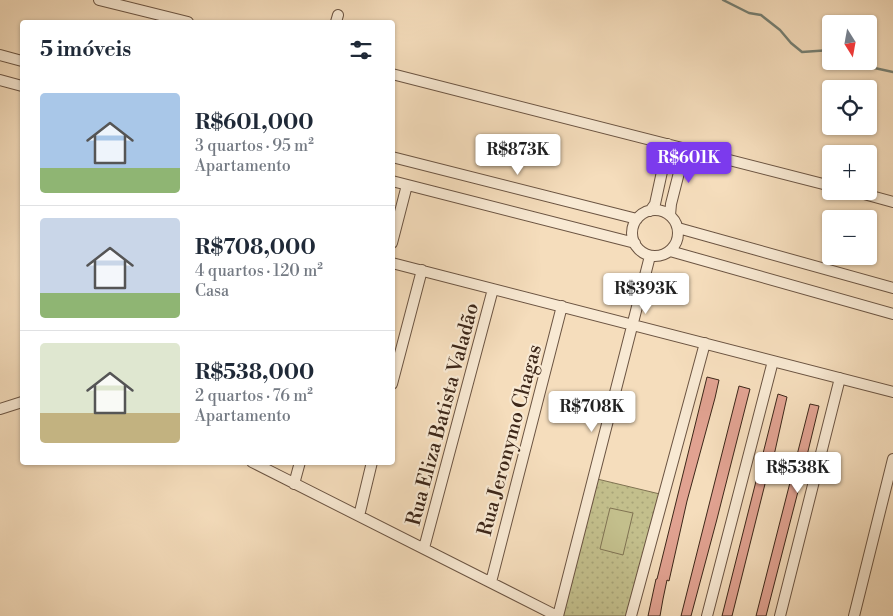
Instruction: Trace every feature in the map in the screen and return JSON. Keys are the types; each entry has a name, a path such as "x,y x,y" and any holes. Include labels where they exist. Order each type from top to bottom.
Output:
{"street":[{"path":"99,0 180,20"},
{"path":"0,55 20,60"},
{"path":"395,75 822,184"},
{"path":"0,80 20,85"},
{"path":"650,211 661,211 670,215 678,228 676,243 670,251 661,256 650,256 641,251 635,243 633,230 637,219 650,211 655,204 668,144"},
{"path":"670,215 685,148"},
{"path":"395,158 637,219"},
{"path":"395,182 635,243"},
{"path":"395,231 407,185"},
{"path":"877,198 893,202"},
{"path":"678,228 893,288"},
{"path":"670,251 893,314"},
{"path":"258,465 558,616 650,256"},
{"path":"395,264 893,392"},
{"path":"395,373 422,270"},
{"name":"Rua Eliza Batista Valadão","path":"424,548 494,289"},
{"name":"Rua Jeronymo Chagas","path":"490,582 562,306"},
{"path":"631,616 705,343"},
{"path":"707,616 773,361"},
{"path":"780,616 840,378"},
{"path":"0,409 20,403"},
{"path":"854,616 893,459"},
{"path":"294,484 299,465"},
{"path":"359,516 371,465"}],"shaded area":[{"path":"593,478 664,495 631,616 558,616"},
{"path":"610,508 633,513 623,555 600,549"}],"building":[{"path":"707,377 719,380 715,398 687,501 669,581 667,580 660,616 648,616 656,579"},
{"path":"739,386 750,389 691,616 681,616"},
{"path":"778,394 787,397 775,451 732,616 722,616"},
{"path":"810,404 819,406 802,476 766,616 756,616"}],"waterway":[{"path":"723,0 749,13 761,15 780,30 802,52 822,51"},
{"path":"878,69 893,72"}]}
